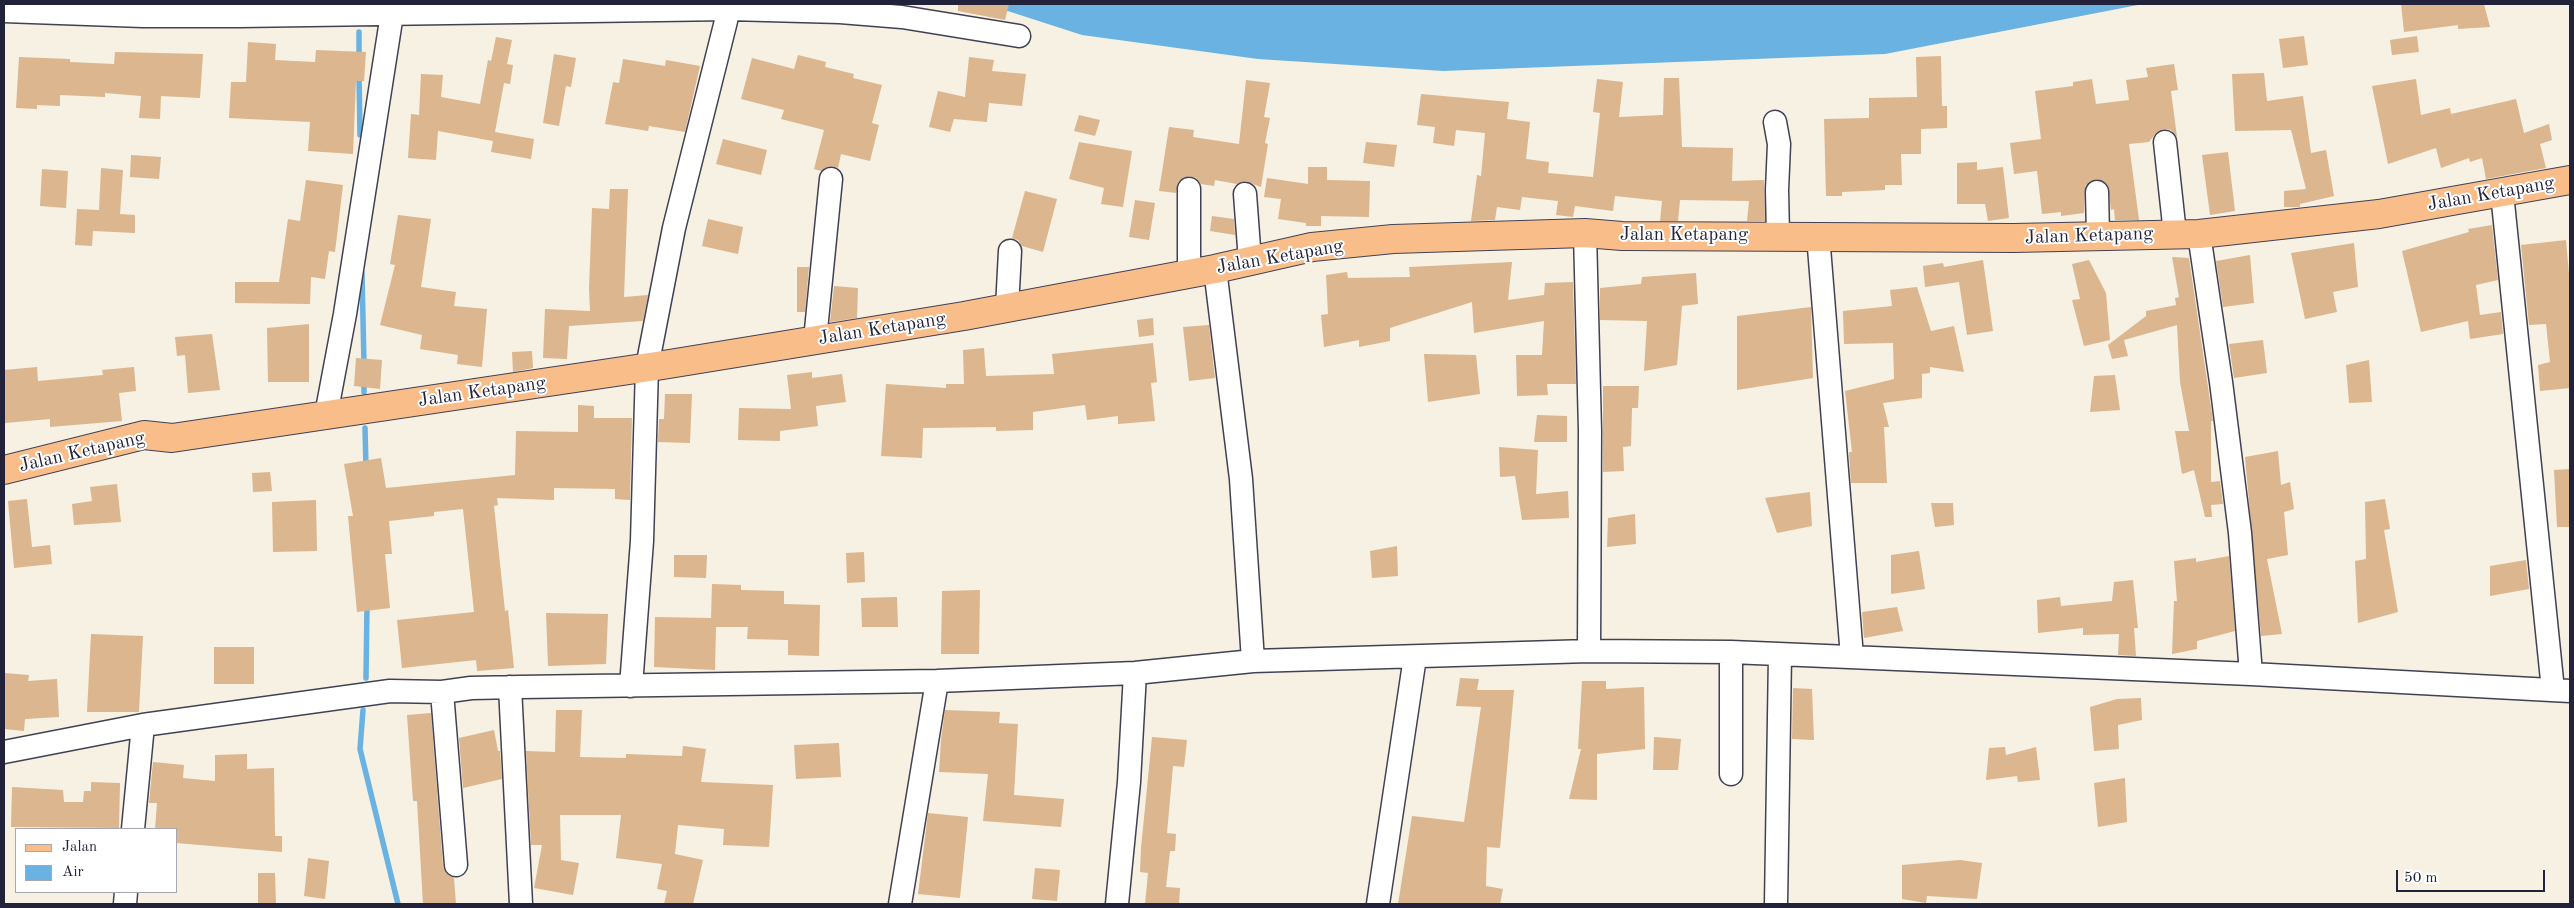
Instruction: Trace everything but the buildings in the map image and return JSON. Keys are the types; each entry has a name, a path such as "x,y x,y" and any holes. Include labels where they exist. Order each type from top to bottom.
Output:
{"main road":[{"name":"Jalan Ketapang","path":"4,470 144,435 172,438 815,340 1007,308 1202,271 1312,247 1393,240 1585,233 1622,236 1818,235 2014,238 2187,234 2380,214 2561,182"}],"street":[{"path":"4,11 143,16 239,16 392,14 560,8 729,9 840,12 902,17 1019,36"},
{"path":"630,686 642,541 647,367 674,228 729,9"},
{"path":"326,415 392,14"},
{"path":"1775,122 1779,144 1778,236"},
{"path":"2166,142 2221,382 2240,533 2251,674"},
{"path":"815,340 831,179"},
{"path":"1189,189 1202,271 1241,480 1254,661"},
{"path":"2097,192 2098,235"},
{"path":"4,752 143,725 390,691 442,692 471,688 510,687 937,681 1135,673 1254,661 1589,651 1731,652 2251,674 2561,690 2502,193"},
{"path":"1245,194 1250,261"},
{"path":"1585,233 1590,431 1589,651"},
{"path":"1818,235 1852,657"},
{"path":"1007,308 1010,251"},
{"path":"1731,652 1731,774"},
{"path":"1776,904 1780,655"},
{"path":"1378,904 1415,657"},
{"path":"1117,904 1135,673"},
{"path":"900,904 937,681"},
{"path":"510,687 521,904"},
{"path":"442,692 456,866"},
{"path":"133,828 143,725"}],"water":[{"path":"986,4 2143,4 1885,54 1443,71 1258,59 1082,35"}],"waterway":[{"path":"359,32 359,58"},
{"path":"359,74 360,135"},
{"path":"362,273 364,365"},
{"path":"364,379 364,392"},
{"path":"365,428 366,468"},
{"path":"366,678 367,605"},
{"path":"363,710 360,749 398,904"}]}
